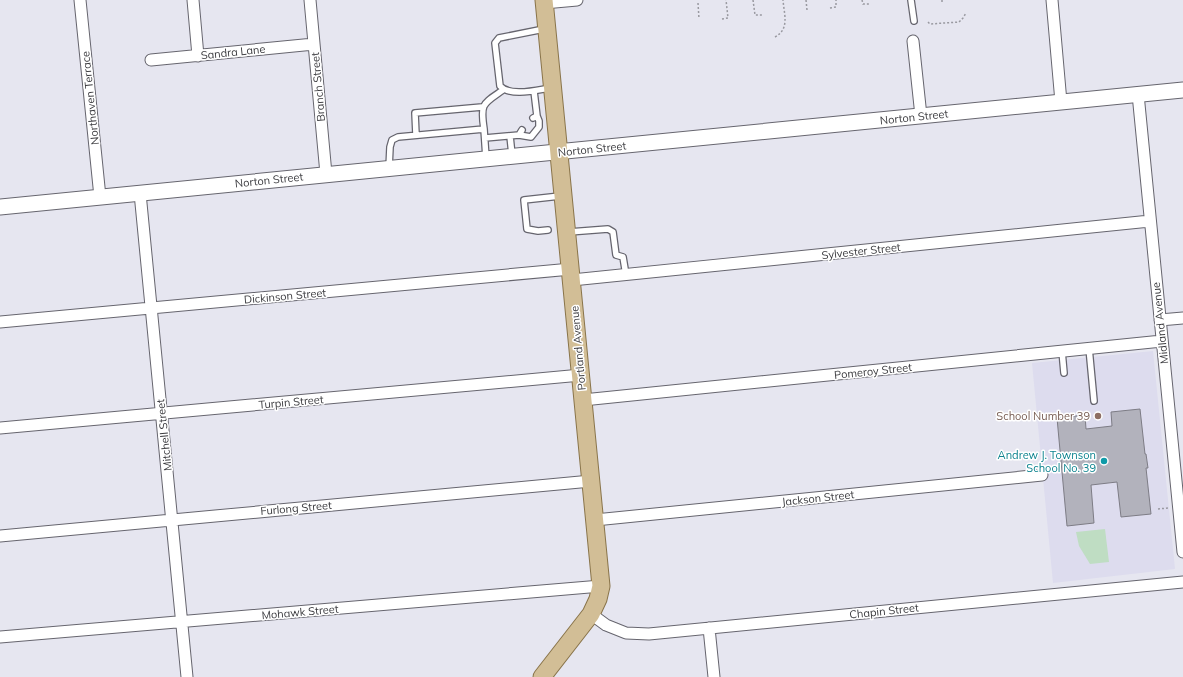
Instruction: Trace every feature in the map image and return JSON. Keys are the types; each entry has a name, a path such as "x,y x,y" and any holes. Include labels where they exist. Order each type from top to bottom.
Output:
{"main road":[{"name":"Portland Avenue","path":"542,677 591,614 598,599 601,586 544,2"},
{"name":"Norton Street","path":"0,207 1183,90"}],"street":[{"name":"Northaven Terrace","path":"80,0 100,197"},
{"path":"193,0 198,56"},
{"name":"Branch Street","path":"310,0 326,174"},
{"path":"544,2 577,0"},
{"path":"1052,0 1061,102"},
{"path":"913,41 921,116"},
{"name":"Sandra Lane","path":"152,60 314,44"},
{"name":"Midland Avenue","path":"1138,94 1183,552"},
{"name":"Mitchell Street","path":"140,193 187,677"},
{"name":"Sylvester Street","path":"571,275 626,275 1150,221"},
{"name":"Dickinson Street","path":"0,322 151,308 571,275"},
{"path":"1160,320 1183,318"},
{"name":"Pomeroy Street","path":"583,400 1162,341"},
{"name":"Turpin Street","path":"0,428 581,375"},
{"name":"Jackson Street","path":"595,520 1042,476"},
{"name":"Furlong Street","path":"0,536 591,481"},
{"name":"Chapin Street","path":"591,614 606,625 626,633 649,634 1183,582"},
{"name":"Mohawk Street","path":"0,637 601,586"},
{"path":"709,628 714,677"}],"lane":[{"path":"911,0 914,21"},
{"path":"547,28 499,38 495,43 500,86 503,90 509,92 534,91 552,87"},
{"path":"486,158 482,107 485,103 503,90"},
{"path":"485,138 510,136 520,133 531,137 539,127 539,121 535,117 534,91"},
{"path":"416,135 415,113 482,107"},
{"path":"389,168 392,140 398,137 484,129"},
{"path":"510,136 513,156"},
{"path":"548,230 538,231 526,229 524,200 562,195"},
{"path":"567,233 608,229 613,232 616,255 623,257 626,275"},
{"path":"1089,348 1094,401"},
{"path":"1062,351 1064,373"}],"path":[{"path":"722,19 728,18 726,0"},
{"path":"753,0 755,15 762,15"},
{"path":"775,37 784,29 785,25 783,0"},
{"path":"806,0 807,10"},
{"path":"830,8 836,7 836,0"},
{"path":"862,0 863,4 870,4"},
{"path":"698,3 700,19"},
{"path":"928,22 930,24 959,22 966,13"},
{"path":"1158,509 1170,508"}],"shaded area":[{"name":"School Number 39","path":"1153,351 1175,569 1053,583 1032,363"}],"green space":[{"path":"1105,529 1109,562 1090,564 1079,546 1076,532"}],"building":[{"name":"Andrew J. Townson School No. 39","path":"1140,409 1148,468 1146,468 1151,514 1121,517 1117,482 1091,485 1094,523 1067,526 1057,418 1085,415 1086,429 1112,426 1111,412"}],"place":[{"name":"School Number 39","path":"1098,416"},
{"name":"Andrew J. Townson School No. 39","path":"1104,461"}]}
